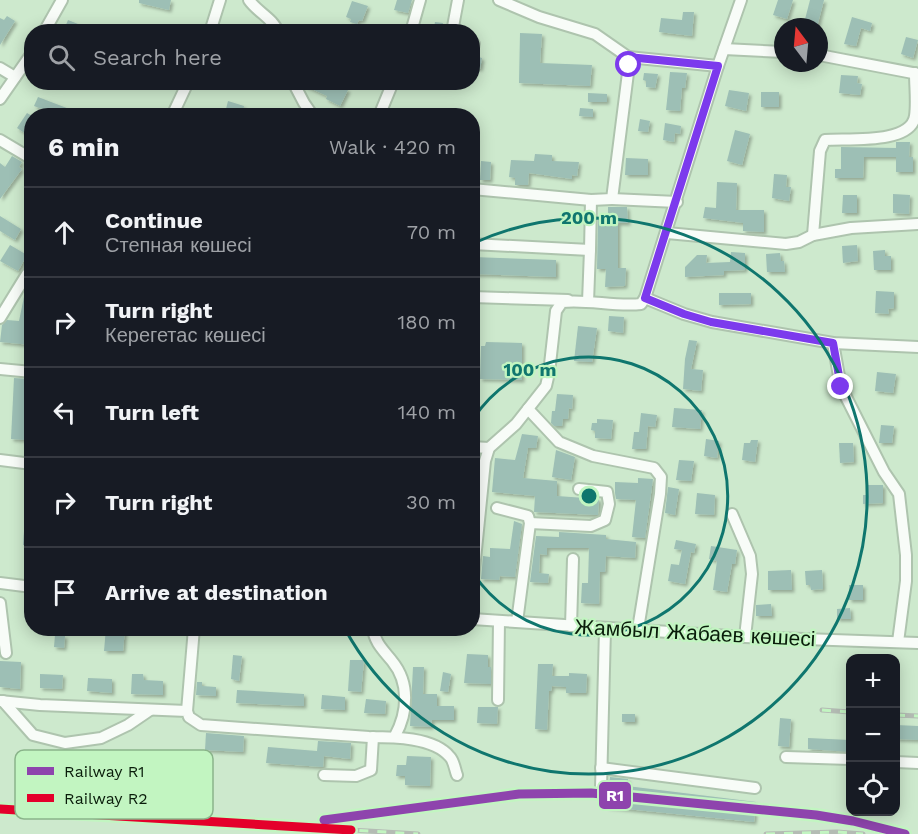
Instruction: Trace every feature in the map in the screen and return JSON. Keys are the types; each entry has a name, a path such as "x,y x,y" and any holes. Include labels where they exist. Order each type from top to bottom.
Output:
{"street":[{"path":"48,24 62,0"},
{"path":"212,24 220,0"},
{"path":"249,0 274,24"},
{"path":"413,24 420,0"},
{"path":"454,24 458,0"},
{"path":"499,0 539,17 595,34 628,57 718,66"},
{"path":"480,297 641,304 667,233 718,66 741,0"},
{"path":"724,49 774,52"},
{"path":"612,200 629,65 628,57"},
{"path":"813,235 820,151 825,140 845,138 867,140 902,133 912,126 915,117 916,74 828,57"},
{"path":"0,99 24,64"},
{"path":"0,68 15,77"},
{"path":"176,108 184,90"},
{"path":"297,90 308,108"},
{"path":"382,108 390,90"},
{"path":"0,140 24,154"},
{"path":"480,190 591,200 677,201"},
{"path":"588,302 591,200"},
{"path":"667,233 786,244 799,242 813,235 851,228 918,224"},
{"path":"480,244 590,250"},
{"path":"0,318 24,279"},
{"path":"645,298 711,322 833,343 918,347"},
{"path":"480,511 485,462 489,448 516,424 546,386 556,311 562,302 575,300"},
{"path":"833,343 841,387 884,472 899,494 906,555 906,581 898,642"},
{"path":"0,369 24,371"},
{"path":"528,409 559,442 593,456 654,468 661,477 659,506 638,629"},
{"path":"480,447 489,448"},
{"path":"0,460 24,463"},
{"path":"530,523 591,526 605,520 609,504 607,492 579,489"},
{"path":"497,508 528,516 530,523 517,622"},
{"path":"732,514 750,556 752,574 745,636"},
{"path":"571,626 573,559"},
{"path":"0,584 24,586"},
{"path":"0,603 6,652"},
{"name":"Жамбыл Жабаев көшесі","path":"480,620 605,629 918,643"},
{"path":"498,700 499,621"},
{"path":"601,788 605,629"},
{"path":"193,636 187,711 189,717 201,725 373,737 395,736 430,744 451,757 457,775"},
{"path":"375,636 383,652 393,662 405,688 404,720 395,736"},
{"path":"1,701 40,705 187,711"},
{"path":"1,701 33,735 65,743 101,738 128,725 150,710"},
{"path":"324,775 356,776 371,770 373,737"},
{"path":"786,757 846,759"},
{"path":"900,762 918,763"},
{"path":"601,768 754,788"}],"building":[{"path":"139,0 171,0 169,10 139,3"},
{"path":"397,0 412,0 408,13 394,10"},
{"path":"778,0 793,0 787,18 773,15"},
{"path":"810,0 824,0 819,18 805,18"},
{"path":"352,1 368,6 362,21 359,20 357,24 350,22 351,19 346,17"},
{"path":"683,12 694,12 692,36 659,32 661,18 682,20"},
{"path":"7,16 15,21 0,45 0,18 4,20"},
{"path":"852,17 872,23 870,31 861,28 856,46 844,44"},
{"path":"68,20 78,24 66,24"},
{"path":"520,33 542,34 540,63 592,65 590,86 519,83"},
{"path":"906,37 918,40 913,58 901,54"},
{"path":"670,72 687,73 685,88 682,88 680,111 666,110"},
{"path":"644,73 658,74 655,88 646,87 646,81 643,80"},
{"path":"841,75 858,76 857,83 862,84 860,95 839,93"},
{"path":"314,90 348,90 340,106 326,99 327,96"},
{"path":"729,90 749,93 746,111 725,106"},
{"path":"761,92 779,92 779,107 761,107"},
{"path":"588,93 607,94 607,102 588,102"},
{"path":"38,97 67,108 39,108 34,106"},
{"path":"228,101 244,106 244,108 226,108"},
{"path":"580,108 593,109 593,117 579,116"},
{"path":"24,118 24,133 17,128"},
{"path":"640,119 650,121 648,132 638,131"},
{"path":"665,123 681,126 680,134 675,133 674,142 663,140"},
{"path":"735,130 750,134 742,165 727,161"},
{"path":"896,142 910,142 909,157 913,157 913,172 896,172 896,157 864,157 863,178 835,178 835,169 841,169 841,147 896,148"},
{"path":"535,154 552,155 552,161 579,162 577,176 572,175 572,179 529,173 528,185 515,185 515,178 509,177 511,160 534,161"},
{"path":"12,156 22,162 19,167 22,169 0,199 0,163 5,167"},
{"path":"626,158 648,159 648,175 625,175"},
{"path":"481,161 491,162 490,180 480,180"},
{"path":"774,174 787,175 786,187 791,187 789,201 772,198"},
{"path":"717,182 737,183 736,210 764,210 764,232 743,231 743,223 703,218 705,207 716,208"},
{"path":"893,194 910,195 909,214 893,213"},
{"path":"843,195 857,195 857,213 842,213"},
{"path":"608,207 627,207 628,223 618,223 618,268 626,268 625,286 605,287 606,269 597,269 598,218 608,217"},
{"path":"0,216 21,229 15,240 0,231"},
{"path":"10,245 24,253 24,260 18,271 0,261"},
{"path":"857,245 858,261 843,263 842,246"},
{"path":"885,250 885,256 891,256 891,270 874,270 873,251"},
{"path":"731,252 745,253 745,270 724,271 724,275 685,277 685,267 697,255 707,255 706,263 730,262"},
{"path":"780,253 781,261 784,261 785,272 767,272 766,254"},
{"path":"480,257 556,260 556,277 480,274"},
{"path":"876,291 894,292 894,308 888,309 889,314 875,313"},
{"path":"719,293 751,293 751,304 719,305"},
{"path":"24,297 24,344 0,342 2,325 7,320 19,321"},
{"path":"609,316 624,317 623,333 608,331"},
{"path":"578,326 597,328 592,362 574,361"},
{"path":"689,340 697,341 691,369 703,370 701,391 683,389"},
{"path":"486,342 522,343 522,380 480,379 481,346 485,346"},
{"path":"877,372 896,374 893,393 875,391"},
{"path":"14,378 24,379 24,440 11,439"},
{"path":"557,394 573,395 572,409 569,408 568,419 563,419 562,426 554,426 551,423"},
{"path":"674,408 702,410 700,429 672,427"},
{"path":"641,413 657,415 655,427 648,426 646,449 632,449 634,432 639,432"},
{"path":"597,419 613,420 611,439 595,438 595,431 591,430 592,423 597,423"},
{"path":"881,425 894,426 892,443 879,443"},
{"path":"522,434 538,436 536,448 528,448 523,478 557,481 557,496 599,499 598,515 534,512 535,496 492,492 495,458 515,460"},
{"path":"706,439 719,441 717,458 704,456"},
{"path":"751,440 758,440 755,462 742,460 744,443 750,443"},
{"path":"839,443 853,443 854,462 840,463"},
{"path":"556,450 575,457 571,480 552,477"},
{"path":"679,460 694,461 691,481 676,480"},
{"path":"638,478 653,479 645,538 632,537 636,500 616,499 615,493 615,482 638,483"},
{"path":"867,485 883,485 883,503 863,504 863,495 867,495"},
{"path":"668,487 679,489 675,515 665,513"},
{"path":"697,493 715,495 714,515 695,514"},
{"path":"514,521 522,524 515,577 500,576 499,580 481,579 483,556 490,557 490,548 510,549"},
{"path":"559,532 606,535 606,539 636,542 635,558 606,556 605,572 600,572 599,604 581,603 582,583 588,583 589,548 547,548 547,555 540,554 539,573 549,574 548,583 530,582 536,536 559,537"},
{"path":"676,540 696,544 694,553 691,552 685,584 668,581 671,564 679,565 682,550 674,549"},
{"path":"711,546 737,550 727,592 713,590 717,561 709,559"},
{"path":"791,570 792,590 768,590 768,571"},
{"path":"822,570 823,589 811,590 810,585 806,585 805,571"},
{"path":"849,585 863,585 863,600 849,600"},
{"path":"771,604 772,616 756,616 756,605"},
{"path":"850,608 851,619 837,619 837,609"},
{"path":"55,636 65,636 64,648 54,647"},
{"path":"105,636 124,636 123,651 104,651"},
{"path":"467,654 488,655 491,684 464,683"},
{"path":"233,655 242,656 239,681 231,679"},
{"path":"350,660 364,660 361,692 348,691"},
{"path":"0,661 21,662 20,689 0,687"},
{"path":"538,664 553,664 552,676 569,676 569,673 587,674 586,693 566,693 566,687 552,686 549,691 547,730 535,729"},
{"path":"413,667 424,667 423,694 437,694 437,706 454,706 454,720 432,720 431,727 410,726"},
{"path":"443,672 451,674 448,692 440,691"},
{"path":"40,674 63,675 62,689 40,688"},
{"path":"132,674 143,674 144,680 163,681 163,695 131,694"},
{"path":"88,678 112,679 112,693 87,691"},
{"path":"197,682 202,682 202,686 216,687 216,696 196,695"},
{"path":"237,690 304,694 304,706 236,703"},
{"path":"322,695 345,697 345,710 321,709"},
{"path":"366,699 386,701 385,714 364,713"},
{"path":"478,707 498,707 497,724 477,723"},
{"path":"622,714 635,714 635,722 622,722"},
{"path":"780,718 791,719 789,747 778,746"},
{"path":"900,725 918,726 918,740 900,739"},
{"path":"206,733 244,736 243,752 205,750"},
{"path":"808,738 846,740 846,752 808,749"},
{"path":"318,741 351,743 350,759 324,756 323,767 266,763 268,747 317,751"},
{"path":"407,756 431,757 430,786 405,785 405,776 396,776 397,765 406,765"},
{"path":"610,777 628,779 627,786 756,802 754,822 607,807"}],"railway":[{"path":"822,710 846,712"},
{"path":"900,715 918,716"},
{"path":"324,820 519,794 591,793 816,815 853,821 905,834"},
{"path":"0,809 15,810"},
{"path":"167,819 418,834"},
{"path":"766,834 837,832 863,834"}],"rail line":[{"name":"R1","path":"324,820 519,794 591,793 816,815 853,821 905,834"},
{"name":"R2","path":"0,809 15,810"},
{"name":"R2","path":"167,819 351,830"}],"route":[{"path":"629,65 628,57 718,66 645,298 711,322 833,343 841,387"}]}
